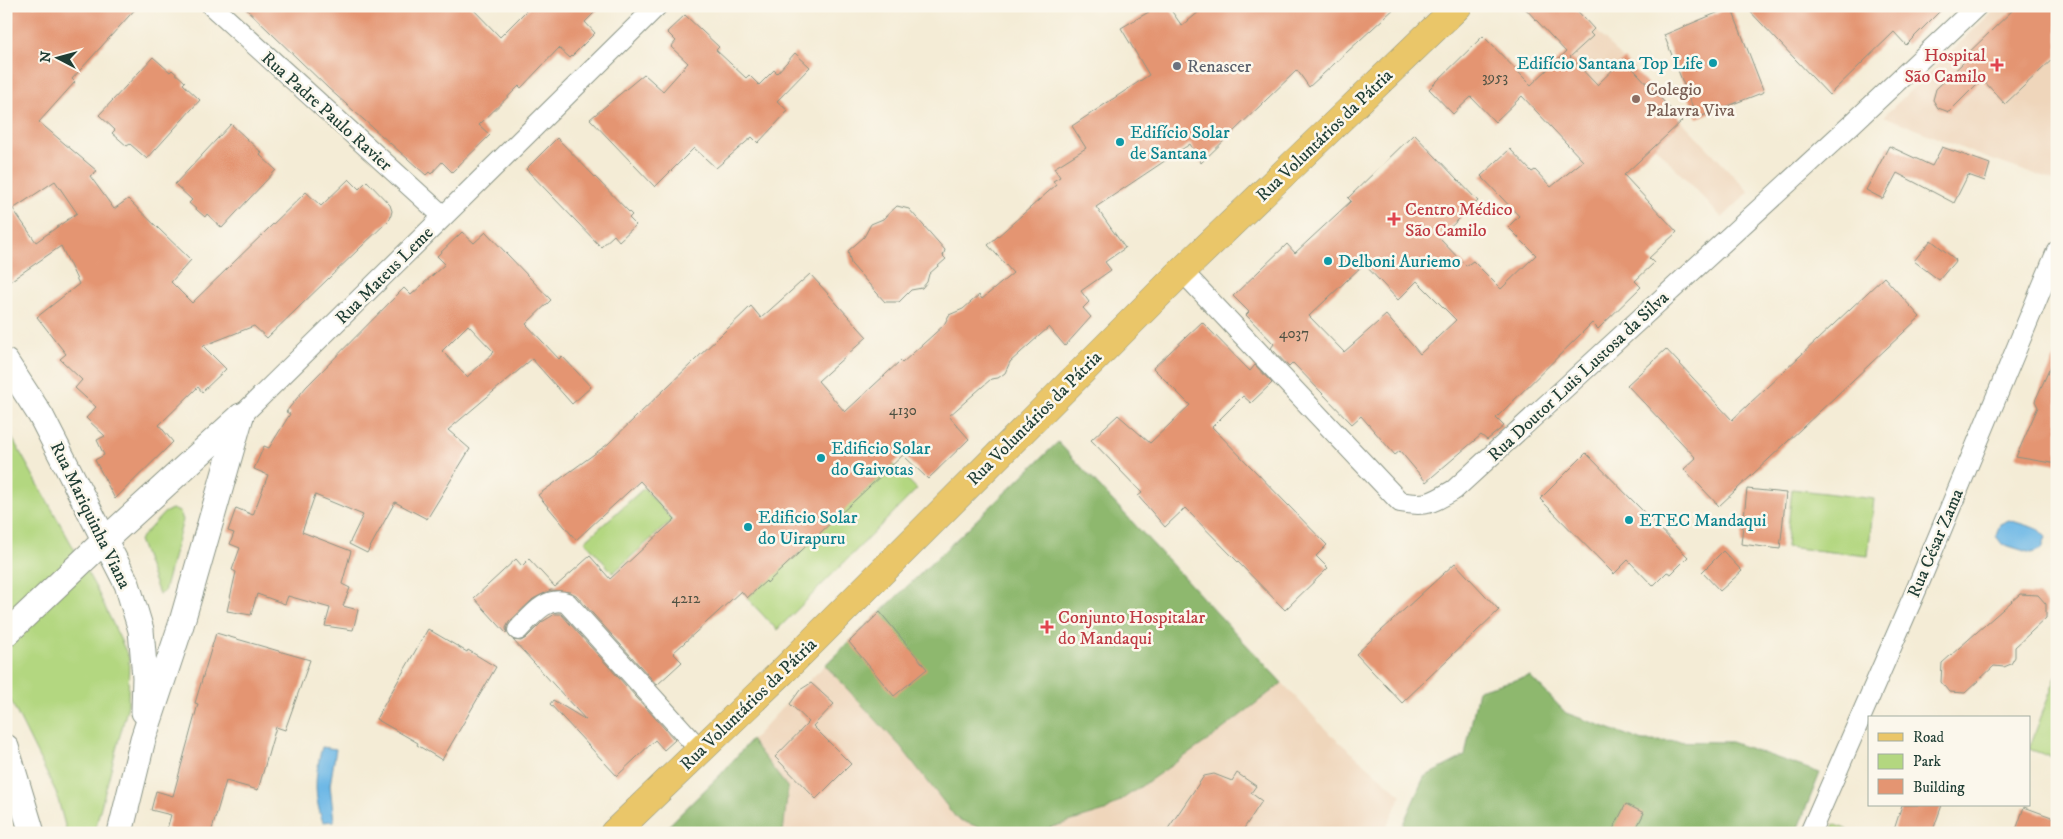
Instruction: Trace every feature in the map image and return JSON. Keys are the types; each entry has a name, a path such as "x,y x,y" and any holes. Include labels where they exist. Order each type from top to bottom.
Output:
{"main road":[{"name":"Rua Voluntários da Pátria","path":"614,833 701,751 1182,271 1458,6"}],"street":[{"name":"Rua Padre Paulo Ravier","path":"212,6 443,216"},
{"name":"Rua Mateus Leme","path":"6,634 106,538 241,416 657,6"},
{"name":"Rua Doutor Luis Lustosa da Silva","path":"1182,271 1400,502 1419,506 1433,503 1454,490 1874,104 1975,10 1977,6"},
{"name":"Rua César Zama","path":"1810,833 1916,588 2057,251"},
{"name":"Rua Mariquinha Viana","path":"6,362 41,416 106,538 127,584 141,630 145,677 143,739"},
{"name":"Rua Mariquinha Viana","path":"120,833 143,739 181,625 241,416"},
{"path":"518,630 540,608 547,604 562,601 566,603 701,751"},
{"path":"6,747 32,830"}],"shaded area":[{"name":"Colegio Palavra Viva","path":"1523,6 1573,6 1749,192 1722,218"},
{"name":"Hospital São Camilo","path":"1994,6 2057,6 2057,182 1978,155 1884,116 1990,14"},
{"name":"Conjunto Hospitalar do Mandaqui","path":"1058,442 1330,734 1401,795 1384,833 661,833 721,774 792,697"}],"green space":[{"path":"6,427 96,588 129,658 128,705 94,833 67,833 56,792 6,691"},
{"name":"Conjunto Hospitalar do Mandaqui","path":"1058,442 1282,683 1210,739 1105,811 1032,833 994,833 957,819 901,747 825,665"},
{"path":"893,465 917,489 777,630 747,598 802,551 801,549"},
{"path":"644,488 672,520 613,573 585,541"},
{"path":"1792,489 1874,499 1868,556 1786,547"},
{"path":"172,509 180,512 183,520 164,592 159,594 139,540 164,513"},
{"path":"2057,674 2057,759 2030,749"},
{"path":"1530,676 1566,713 1643,741 1731,742 1820,773 1796,833 1399,833 1424,777 1465,756 1478,690"},
{"path":"751,740 788,788 783,833 661,833 721,774"},
{"path":"1834,824 1854,833 1831,833"}],"water":[{"path":"2009,520 2038,529 2046,537 2042,549 2031,553 2002,544 1996,536 2000,524"},
{"path":"322,747 336,749 330,785 334,821 323,822 316,794 318,766"}],"building":[{"path":"6,6 138,6 72,79 75,82 39,122 97,171 90,176 114,209 128,199 191,260 171,282 192,303 306,192 321,206 349,179 359,189 367,181 390,205 392,211 390,219 267,338 254,326 203,346 226,369 202,392 198,387 159,425 173,442 115,499 95,460 104,455 97,440 105,436 86,418 96,407 75,388 82,380 60,359 66,354 37,317 79,284 61,246 6,284","holes":["55,181 77,213 36,242 13,209"]},
{"path":"243,6 470,6 500,37 531,6 601,6 585,22 595,33 570,58 559,48 521,88 519,86 479,125 490,135 452,172 442,162 431,174 429,172 426,175 328,88"},
{"path":"1159,6 1168,6 1182,26 1206,6 1397,6 1309,87 1297,70 1201,163 1190,144 1096,207 1125,248 1105,262 1111,270 1081,291 1089,302 1083,308 1091,317 1065,346 1049,327 1010,362 1005,373 998,378 991,379 949,416 969,439 928,479 903,455 767,583 766,581 747,598 741,591 673,653 682,662 657,685 576,595 570,592 551,590 533,599 509,622 506,628 507,634 474,598 516,559 522,566 529,559 555,587 590,556 610,579 675,519 640,481 576,540 538,495 608,444 751,306 761,318 810,274 867,337 818,381 845,412 900,361 902,363 944,325 949,315 963,309 979,295 982,299 1013,273 988,245 1056,185 1053,181 1060,177 1054,168 1086,148 1072,126 1149,75 1121,28"},
{"path":"1523,6 1573,6 1594,29 1590,33 1593,36 1570,57 1597,85 1624,59 1682,121 1624,175 1677,232 1649,258 1654,263 1635,281 1641,287 1598,329 1592,323 1496,418 1504,426 1487,440 1481,435 1426,482 1400,451 1395,455 1361,416 1352,424 1293,363 1289,367 1271,348 1274,344 1246,315 1249,312 1233,296 1287,244 1295,253 1351,201 1348,198 1414,134 1478,201 1439,238 1466,266 1473,261 1501,289 1536,255 1508,227 1519,216 1481,176 1510,149 1532,172 1535,170 1551,187 1583,161 1522,96 1495,122 1471,97 1453,114 1429,89 1483,36 1531,85 1566,52","holes":["1364,264 1398,300 1417,281 1456,320 1420,354 1386,315 1344,352 1309,316"]},
{"path":"1745,6 1945,6 1906,45 1894,32 1829,95"},
{"path":"2017,6 2057,6 2057,55 2005,104 1982,79 1949,112 1938,108 1933,100 1936,89 1965,61 1962,59"},
{"name":"Edifício Santana Top Life","path":"1731,7 1764,92 1697,118 1664,35"},
{"path":"685,15 719,47 716,50 746,78 749,75 759,85 774,70 777,73 795,53 810,67 777,101 788,111 758,143 752,137 716,168 694,148 655,187 590,119 644,74 663,91 688,63 671,47 676,41 667,32"},
{"path":"153,57 170,72 172,70 185,82 183,84 200,100 147,159 130,144 127,146 112,133 115,130 99,115"},
{"path":"231,124 262,153 260,155 276,170 222,228 207,214 205,217 189,203 192,200 175,184"},
{"path":"557,138 632,215 629,218 636,225 619,241 614,235 601,247 526,169"},
{"path":"1889,146 1932,166 1942,147 1990,164 1985,181 1968,175 1954,203 1897,173 1883,199 1866,190"},
{"path":"897,206 909,209 945,250 943,256 946,259 929,274 927,282 922,288 911,290 899,302 885,302 851,264 848,251 864,237 871,224 883,219"},
{"path":"462,232 474,243 486,232 551,300 526,324 559,359 562,356 591,387 572,404 532,359 448,430 470,449 427,519 395,502 367,553 349,544 363,515 315,495 302,532 351,551 342,584 350,588 343,606 358,610 353,630 325,626 330,608 288,596 285,604 257,594 251,615 227,611 236,572 232,570 240,548 230,544 234,533 228,531 236,508 253,515 268,475 254,469 264,446 269,448 290,414 286,412 306,387 404,288 411,295 445,264 437,256","holes":["468,325 494,352 467,377 442,351"]},
{"path":"1931,240 1956,260 1939,280 1914,261"},
{"path":"1884,277 1920,317 1719,506 1684,469 1696,458 1627,385 1666,349 1732,420"},
{"path":"1202,322 1250,371 1255,365 1272,383 1251,403 1243,396 1212,427 1327,545 1316,556 1328,568 1285,610 1185,508 1165,527 1138,496 1142,493 1091,440 1118,415 1150,443 1190,405 1153,368"},
{"path":"2057,352 2057,464 2016,457 2038,407 2035,401"},
{"name":"ETEC Mandaqui","path":"1586,453 1688,557 1671,574 1667,572 1653,586 1628,560 1614,574 1540,499"},
{"path":"1747,489 1786,493 1780,549 1741,544"},
{"path":"1723,551 1742,571 1720,591 1702,572"},
{"path":"1455,563 1499,610 1402,703 1356,654"},
{"path":"2020,594 2038,595 2046,604 2046,618 2015,647 2015,657 2011,664 2004,667 1994,666 1965,693 1949,692 1941,682 1942,663"},
{"path":"880,612 927,669 894,696 849,642"},
{"path":"555,614 561,614 675,740 664,750 655,740 617,776 550,704 553,700 586,720 513,640 521,641 526,638 542,622"},
{"path":"428,629 496,667 442,760 417,745 418,743 376,719"},
{"path":"216,633 310,660 285,730 276,727 258,790 226,781 211,833 171,833 171,830 167,829 171,815 151,810 156,791 173,796 198,704 195,703"},
{"path":"811,683 834,704 813,726 851,764 816,799 775,757 809,722 790,704 800,690"},
{"path":"1237,773 1256,786 1251,793 1262,801 1241,833 1165,833 1204,776 1214,774 1232,781"},
{"path":"1626,804 1644,813 1634,833 1611,833"},
{"path":"1902,806 1942,806 1932,833 1893,833"},
{"path":"2024,807 2057,819 2057,833 2015,833"}],"place":[{"name":"Edifício Santana Top Life","path":"1713,63"},
{"name":"Hospital São Camilo","path":"1997,65"},
{"name":"Renascer","path":"1177,66"},
{"name":"Colegio Palavra Viva","path":"1636,99"},
{"name":"Edifício Solar de Santana","path":"1120,142"},
{"name":"Centro Médico São Camilo","path":"1394,219"},
{"name":"Delboni Auriemo","path":"1328,261"},
{"name":"Edificio Solar do Gaivotas","path":"821,458"},
{"name":"ETEC Mandaqui","path":"1629,520"},
{"name":"Edificio Solar do Uirapuru","path":"748,527"},
{"name":"Conjunto Hospitalar do Mandaqui","path":"1047,627"}]}
